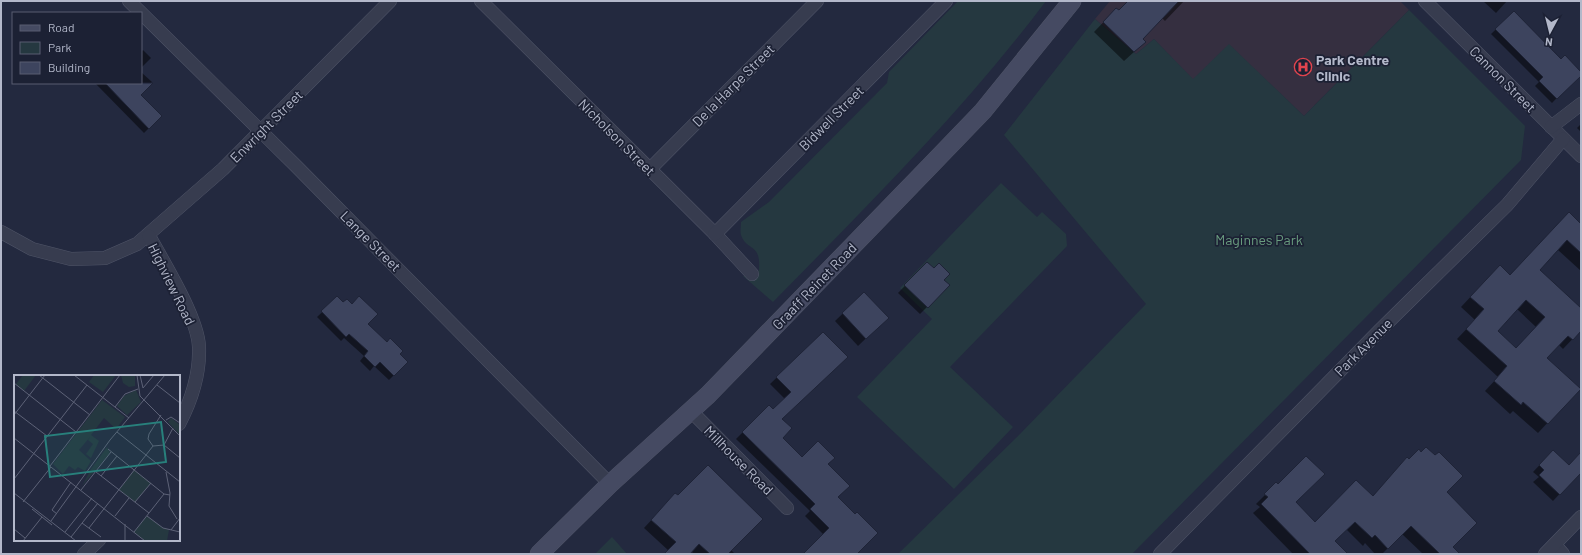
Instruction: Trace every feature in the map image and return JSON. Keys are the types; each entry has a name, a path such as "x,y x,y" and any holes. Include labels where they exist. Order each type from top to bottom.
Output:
{"main road":[{"name":"Graaff Reinet Road","path":"539,554 610,484 691,411 983,111 1072,1"}],"street":[{"name":"Lange Street","path":"129,1 140,12"},
{"name":"Enwright Street","path":"1,233 32,249 71,259 105,258 138,244 223,170 390,1"},
{"name":"Nicholson Street","path":"481,1 715,234 752,274"},
{"name":"De la Harpe Street","path":"650,169 817,1"},
{"name":"Bidwell Street","path":"715,234 946,1"},
{"name":"Cannon Street","path":"1425,1 1581,156"},
{"name":"Lange Street","path":"142,14 296,166 610,484"},
{"path":"1551,127 1581,104"},
{"name":"Park Avenue","path":"1160,554 1373,336 1507,205 1563,139"},
{"name":"Highview Road","path":"149,236 168,271 194,326 199,346 197,371 190,398 180,422"},
{"name":"Millhouse Road","path":"691,411 787,508"},
{"path":"1554,551 1581,517"},
{"path":"84,554 97,541"}],"shaded area":[{"name":"Park Centre Clinic","path":"1110,1 1400,1 1409,10 1304,116 1229,45 1193,80 1154,39 1136,54 1095,19"}],"green space":[{"path":"958,1 1046,1 1015,41 949,119 880,193 773,302 743,276 755,274 759,270 759,261 756,251 747,244 741,235 741,222 769,202 887,83 889,72"},
{"name":"Maginnes Park","path":"1409,10 1525,126 1521,160 1132,554 898,554 1019,435 1146,304 1004,135 1095,19 1136,54 1154,39 1193,79 1229,44 1304,116"},
{"path":"1001,183 1037,217 1042,212 1066,234 1067,246 950,367 1013,427 954,489 857,397 932,319 900,288"},
{"path":"612,537 627,554 595,554"}],"building":[{"path":"1128,1 1179,1 1143,39 1146,42 1134,52 1103,22 1116,8 1119,10"},
{"path":"1514,11 1561,59 1565,55 1581,72 1581,76 1557,99 1539,81 1543,77 1495,29"},
{"path":"153,83 141,95 162,116 149,129 106,84"},
{"path":"1569,212 1581,224 1581,253 1567,240 1540,270 1581,308 1581,331 1573,340 1568,336 1547,358 1581,389 1548,424 1523,402 1521,405 1494,381 1507,366 1466,329 1484,309 1470,297 1500,265 1510,275","holes":["1526,300 1545,317 1516,348 1498,331"]},
{"path":"927,262 934,268 939,263 950,274 944,280 950,285 928,308 904,285"},
{"path":"864,292 889,318 866,339 842,313"},
{"path":"337,296 343,302 347,299 352,304 359,296 378,314 368,324 387,342 390,338 403,351 400,354 408,362 394,376 380,362 375,367 364,356 368,351 349,334 346,337 321,311"},
{"path":"823,332 848,357 782,419 792,428 783,438 802,457 818,441 835,458 828,464 850,486 838,497 855,514 857,512 878,533 857,554 803,554 829,528 810,509 815,504 742,432 769,405 773,409 791,392 776,377"},
{"path":"1426,447 1435,455 1439,452 1463,476 1447,492 1477,523 1453,547 1460,554 1440,554 1411,526 1388,549 1375,535 1372,538 1355,522 1335,541 1348,554 1310,554 1261,504 1268,497 1264,494 1276,482 1278,484 1306,456 1325,474 1296,502 1315,522 1356,480 1373,496 1407,457 1409,459 1419,449 1421,452"},
{"path":"1553,450 1569,465 1581,452 1581,473 1560,495 1539,475 1544,470 1539,465"},
{"path":"708,465 763,519 728,554 710,554 699,544 690,554 664,554 676,542 651,520 675,493 678,495"}],"place":[{"name":"Park Centre Clinic","path":"1303,67"}]}
